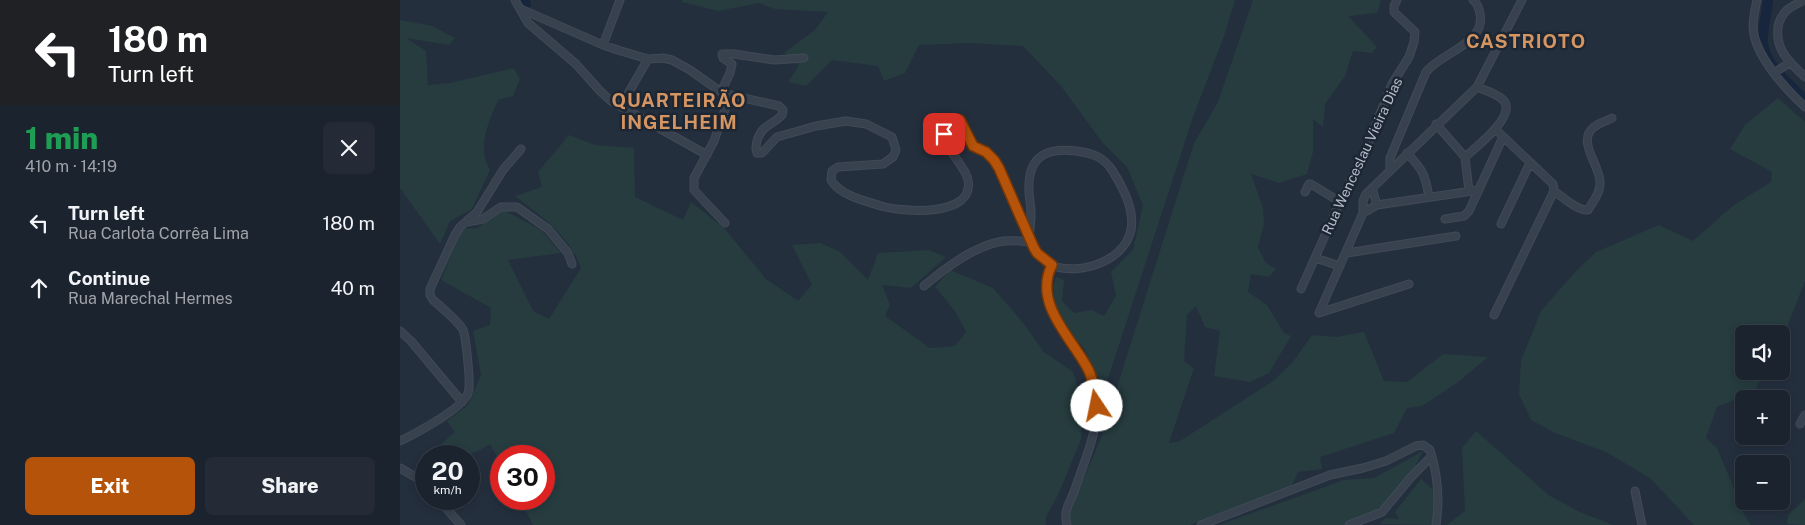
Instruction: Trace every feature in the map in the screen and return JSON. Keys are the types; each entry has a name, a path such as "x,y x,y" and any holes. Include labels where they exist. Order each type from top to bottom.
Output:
{"street":[{"path":"515,0 528,23 576,64 611,101 707,155"},
{"path":"603,45 620,0"},
{"name":"Rua Wenceslau Vieira Dias","path":"1301,289 1364,154 1392,84 1409,57 1414,42 1415,32 1394,12 1397,0"},
{"path":"1390,170 1392,153 1426,72 1432,65 1470,40 1477,32 1480,18 1476,2 1473,0"},
{"path":"1409,284 1319,313 1363,213 1363,201 1372,188 1476,87 1522,0"},
{"path":"1757,0 1753,23 1755,39 1775,72 1805,108"},
{"path":"1804,0 1786,11 1779,22 1778,34 1780,49 1787,65 1805,77"},
{"path":"521,9 603,45 648,59 663,58 677,63 721,92 782,107 782,115 760,132 756,149 757,153 760,154 765,151 771,141 777,137 835,122 866,124 892,137 896,150 893,157 884,164 838,167 832,171 831,180 843,192 881,206 900,210 941,208 955,204 965,195 968,190 968,178 949,149 944,134 945,126 951,119 960,120 973,146 986,152 994,160 999,168 1030,239 1037,253 1052,265 1067,268 1093,266 1113,255 1127,240 1131,230 1128,206 1122,188 1103,159 1089,153 1056,150 1041,155 1031,168 1028,185 1031,215 1030,239"},
{"path":"721,92 732,64 723,58 722,54 774,60 804,58"},
{"path":"626,97 648,59"},
{"path":"1775,72 1787,65"},
{"path":"1465,157 1495,129 1504,115 1505,103 1501,98 1476,87"},
{"path":"725,223 694,190 694,178 707,155 730,95"},
{"path":"1554,191 1584,211 1588,210 1598,193 1601,183 1599,171 1587,140 1593,127 1612,118"},
{"path":"1436,124 1465,157 1469,191"},
{"path":"1494,315 1554,191 1553,184 1495,129"},
{"path":"1446,219 1467,214 1475,201 1503,137"},
{"path":"400,440 438,420 466,397 469,387 466,344 463,330 430,295 433,282 455,235 480,208 504,170 521,149"},
{"path":"1407,153 1420,167 1426,178 1429,197"},
{"path":"1501,224 1530,163"},
{"path":"1306,192 1309,184 1311,184 1340,202"},
{"path":"1372,188 1377,206"},
{"path":"1363,213 1377,206 1479,190"},
{"path":"466,222 483,218 501,206 517,207 548,229 568,253 572,264"},
{"path":"1347,253 1456,236"},
{"path":"924,286 950,264 992,244 1002,241 1030,239"},
{"path":"1316,258 1340,266"},
{"path":"1052,265 1048,272 1048,297 1059,323 1090,373 1097,406 1092,438 1074,493 1065,510 1067,525"},
{"path":"400,331 411,341 462,402"},
{"path":"1800,424 1805,415"},
{"path":"1201,525 1330,475 1386,461 1416,446 1423,445 1428,448 1432,456 1435,470 1438,490 1436,525"},
{"path":"1349,525 1382,512 1412,476 1432,456"},
{"path":"400,468 415,477"},
{"path":"1634,491 1642,525"},
{"path":"448,510 461,525"}],"green space":[{"path":"682,0 1235,0 1224,36 1193,117 1104,391 1084,348 1070,333 1055,306 1053,286 1056,277 1064,280 1062,301 1074,313 1091,310 1104,316 1116,296 1111,272 1133,250 1143,205 1127,167 1102,142 1061,86 1023,46 970,43 919,45 905,73 884,81 878,66 832,60 806,86 788,82 799,65 784,53 815,30 828,12 775,9 759,3 718,11 682,2"},
{"path":"1253,0 1381,0 1377,13 1348,16 1377,47 1372,53 1353,51 1345,76 1325,104 1323,127 1313,119 1313,152 1307,174 1279,183 1251,174 1263,208 1264,224 1258,247 1265,262 1276,269 1269,277 1251,274 1248,292 1267,305 1284,333 1291,336 1269,373 1250,382 1214,376 1220,331 1205,327 1196,306 1187,315 1184,361 1194,368 1169,443 1180,441 1273,381 1292,363 1312,335 1336,337 1364,332 1384,381 1407,382 1443,354 1488,357 1461,380 1422,406 1407,408 1394,433 1320,457 1322,469 1298,472 1291,487 1190,525 1069,525 1070,511 1101,438 1194,143 1218,102"},
{"path":"400,20 432,26 455,38 449,45 406,38 426,51 428,85 450,83 514,68 520,79 513,96 498,100 491,117 484,144 486,162 490,170 472,209 450,221 440,244 400,188"},
{"path":"1778,98 1805,122 1805,281 1788,325 1735,325 1735,380 1761,380 1755,390 1735,390 1735,400 1717,407 1706,438 1717,448 1731,481 1735,492 1735,510 1742,510 1751,525 1694,525 1650,478 1606,452 1555,433 1531,420 1519,394 1521,361 1541,311 1576,271 1596,252 1659,225 1693,241 1734,205 1771,182 1772,172 1730,149 1745,125"},
{"path":"569,135 595,145 634,148 635,197 683,220 691,202 724,228 766,279 798,301 812,285 792,245 821,243 840,252 868,280 878,253 929,250 946,257 911,288 882,285 890,305 885,316 930,348 955,346 966,332 955,311 935,287 950,270 993,288 1024,324 1044,352 1073,372 1082,401 1081,439 1059,493 1046,517 1046,525 533,525 525,510 555,510 555,445 490,444 480,449 480,445 440,445 455,432 447,421 468,405 481,375 473,331 490,325 491,308 441,280 462,229 477,228 504,210 541,230 561,253 508,260 533,311 549,319 581,268 570,246 562,236 515,196 542,187 538,172"},
{"path":"1476,431 1550,496 1580,512 1613,525 1447,525 1465,511 1462,448"},
{"path":"1423,451 1411,474 1382,513 1347,522 1344,525 1219,525 1344,480 1374,478"},
{"path":"1421,479 1435,492 1436,516 1433,525 1379,524 1386,518 1399,519 1395,512"},
{"path":"1805,499 1805,525 1787,524 1788,515"}],"waterway":[{"path":"523,0 526,4"},
{"path":"1768,0 1763,38 1765,52 1780,75 1805,100"}],"district":[{"name":"CASTRIOTO","path":"1526,41"},
{"name":"QUARTEIRÃO INGELHEIM","path":"679,111"}],"route":[{"path":"944,134 947,122 955,118 960,120 973,146 986,152 999,168 1034,248 1037,253 1052,265 1048,272 1048,297 1066,336 1090,373 1097,406"}]}
